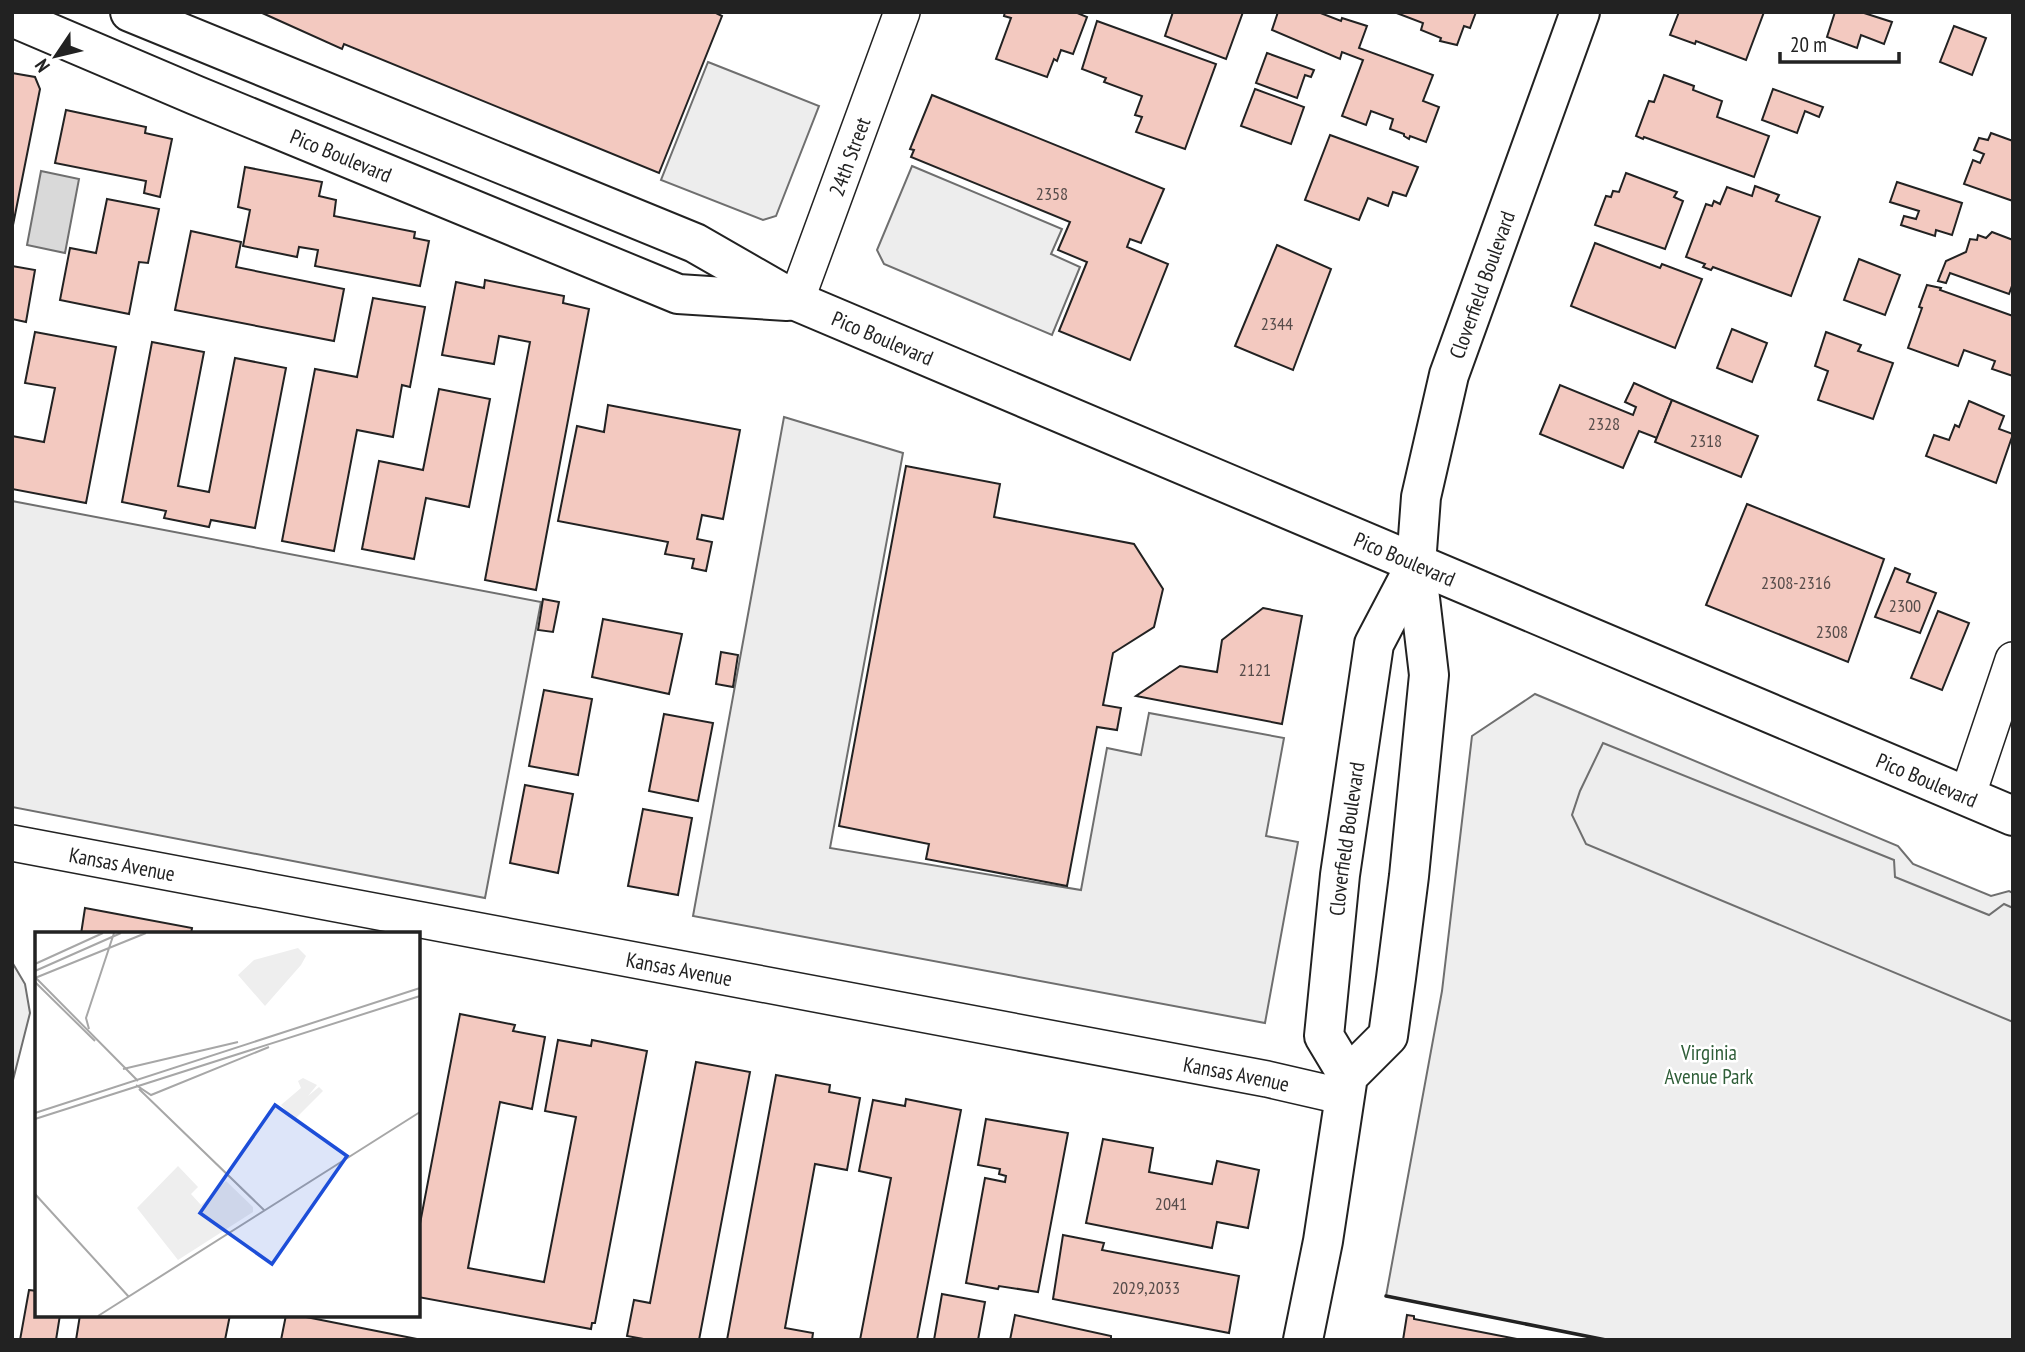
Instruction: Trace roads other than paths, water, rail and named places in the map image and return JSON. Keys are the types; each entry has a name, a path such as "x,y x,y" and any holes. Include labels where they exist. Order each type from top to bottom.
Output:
{"main road":[{"name":"Pico Boulevard","path":"130,12 189,24 695,243 796,301 2013,816"},
{"name":"Cloverfield Boulevard","path":"1416,564 1374,644 1340,875 1324,1036 1347,1086 1388,1036 1409,876 1429,675 1416,564 1421,497 1449,375 1580,12"},
{"name":"Pico Boulevard","path":"12,17 678,294 796,301"},
{"path":"189,24 195,95"},
{"path":"1303,1340 1323,1241 1347,1086"}],"street":[{"name":"24th Street","path":"796,301 902,12"},
{"path":"1967,797 2013,660"},
{"name":"Kansas Avenue","path":"12,843 1267,1079 1347,1086"}],"park label":[{"name":"Virginia Avenue Park","path":"1709,1064"}]}
